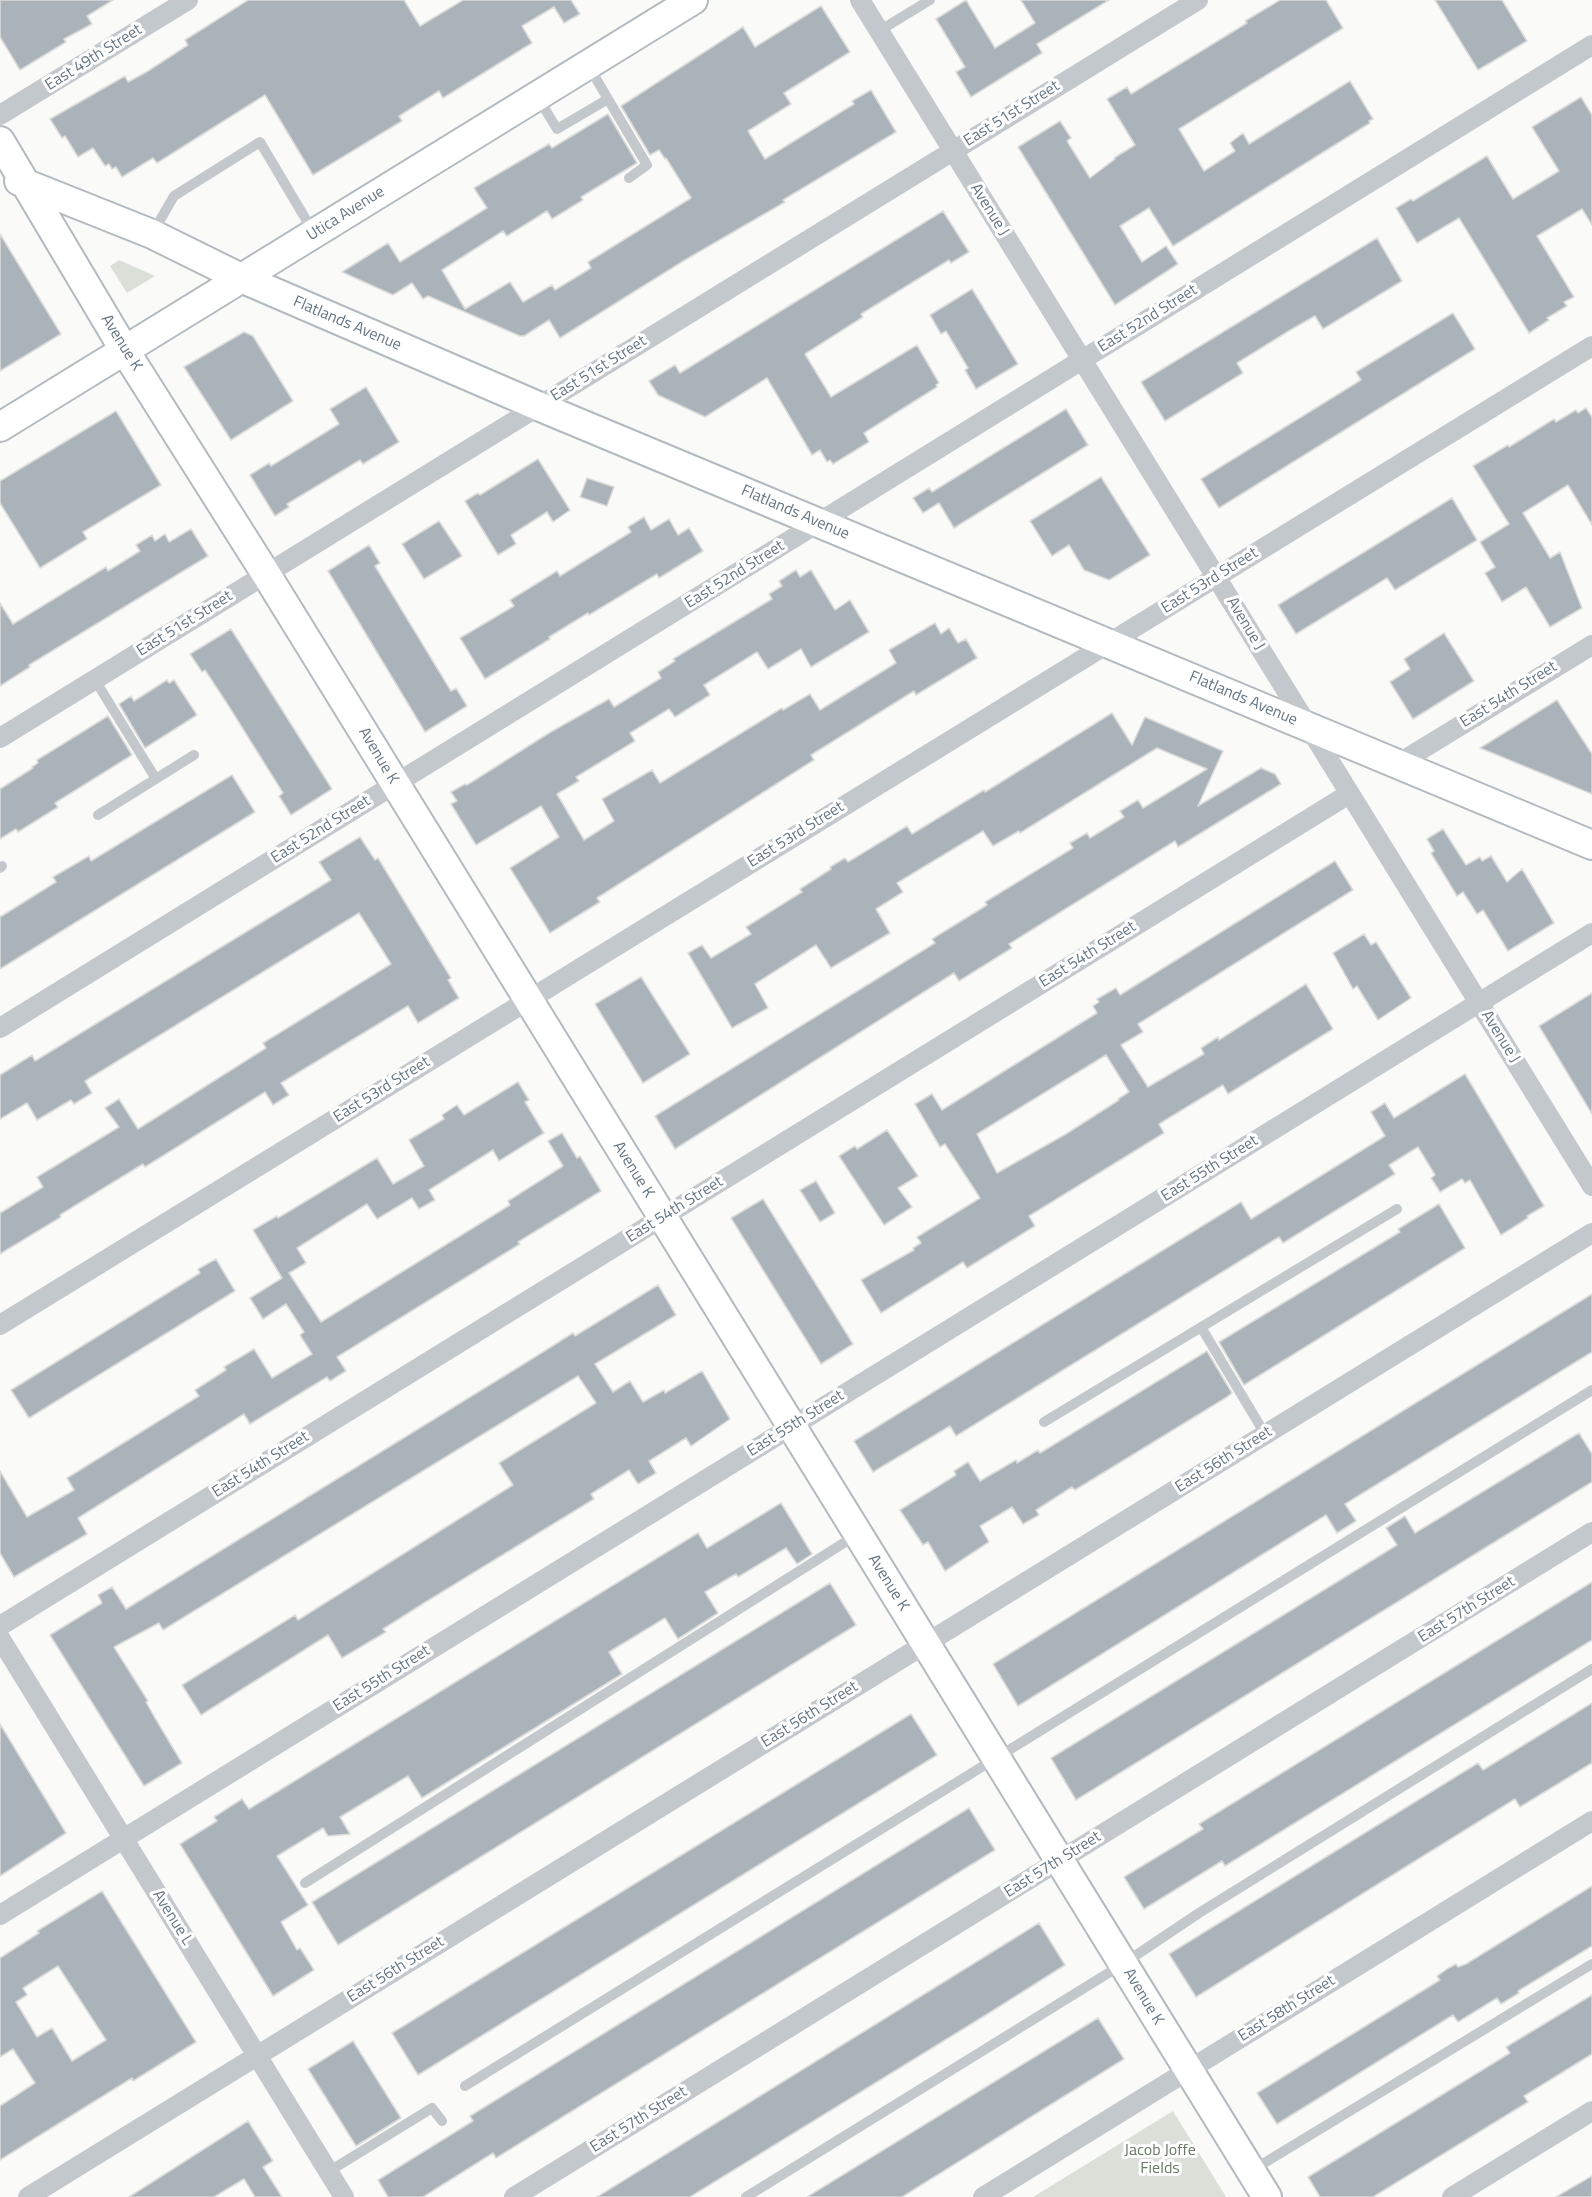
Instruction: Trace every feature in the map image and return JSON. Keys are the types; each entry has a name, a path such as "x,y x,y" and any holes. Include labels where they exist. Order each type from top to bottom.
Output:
{"main road":[{"name":"Utica Avenue","path":"0,428 693,0"},
{"name":"Avenue K","path":"0,141 12,178 266,574 1267,2197"},
{"name":"Flatlands Avenue","path":"12,178 152,234 241,278 538,406 1592,845"}],"street":[{"name":"East 49th Street","path":"0,115 188,0"},
{"name":"Avenue J","path":"860,0 1592,1186"},
{"name":"East 51st Street","path":"0,738 1198,0"},
{"name":"East 52nd Street","path":"0,1028 1592,45"},
{"name":"East 53rd Street","path":"0,1325 1592,346"},
{"name":"East 54th Street","path":"1396,765 1592,645"},
{"name":"East 54th Street","path":"0,1626 1349,794"},
{"name":"East 55th Street","path":"0,1915 1592,933"},
{"name":"East 56th Street","path":"28,2197 1592,1233"},
{"name":"East 57th Street","path":"514,2197 1592,1532"},
{"name":"Avenue L","path":"0,1638 344,2197"},
{"name":"East 58th Street","path":"983,2197 1592,1821"},
{"path":"1452,2197 1592,2111"}],"lane":[{"path":"879,31 930,0"},
{"path":"588,65 647,165 629,178"},
{"path":"537,96 557,129 608,99"},
{"path":"152,234 174,196 260,142 315,233"},
{"path":"95,680 156,779"},
{"path":"98,815 194,755"},
{"path":"1044,1422 1396,1209"},
{"path":"1201,1327 1265,1434"},
{"path":"465,2086 1592,1390"},
{"path":"304,1883 858,1534"},
{"path":"746,2197 1123,1964 1199,1914 1592,1669"},
{"path":"1251,2171 1592,1964"},
{"path":"328,2172 432,2108 442,2121"}],"green space":[{"path":"119,260 155,276 127,293 110,266"},
{"name":"Jacob Joffe Fields","path":"1173,2111 1226,2197 1033,2197"}],"building":[{"path":"0,0 113,0 87,16 92,24 64,39 66,42 20,70 0,37"},
{"path":"248,0 404,0 420,26 463,0 571,0 580,14 564,23 554,7 522,26 532,43 443,98 439,91 399,116 402,121 313,175 265,95 157,163 153,158 122,177 116,167 112,169 109,164 105,166 93,148 78,157 65,136 62,138 50,119 125,76 128,82 148,71 188,45 185,40"},
{"path":"966,0 995,48 1035,23 1021,0 1109,0 1037,44 1042,53 971,97 956,72 965,67 936,19"},
{"path":"1280,0 1326,0 1343,28 1179,129 1204,171 1235,151 1230,143 1243,133 1249,144 1350,81 1373,119 1173,246 1149,208 1120,226 1142,262 1166,246 1178,264 1115,305 1018,147 1060,121 1071,138 1067,141 1090,178 1114,158 1135,145 1107,99 1127,87 1131,94 1247,23 1245,21"},
{"path":"1435,0 1502,0 1527,41 1478,70"},
{"path":"821,6 850,52 784,93 791,104 748,131 765,159 854,104 852,101 871,90 896,132 560,338 549,320 524,336 520,336 428,296 423,299 412,283 393,295 342,272 388,243 400,262 487,208 474,188 549,144 552,148 608,114 637,163 581,197 583,200 552,219 547,211 507,236 503,231 442,270 465,309 510,282 523,302 552,285 555,290 591,268 588,262 691,198 659,150 650,155 621,106 743,27 755,47"},
{"path":"1581,97 1592,115 1592,225 1582,209 1537,236 1574,297 1564,302 1567,306 1547,318 1549,320 1529,333 1459,218 1417,243 1396,208 1411,199 1413,201 1487,156 1513,199 1559,171 1532,127"},
{"path":"943,211 969,252 951,263 949,260 861,314 863,317 805,354 831,397 917,345 939,383 937,387 864,433 869,442 833,464 830,460 827,462 820,450 812,455 767,378 705,417 658,395 649,381 675,365 680,373"},
{"path":"0,234 61,334 0,371"},
{"path":"1377,238 1402,281 1323,329 1315,316 1292,329 1237,363 1243,373 1165,421 1141,382"},
{"path":"972,289 1018,364 976,389 965,370 968,368 946,331 941,334 930,315"},
{"path":"1453,313 1475,349 1219,508 1201,479 1361,380 1356,372"},
{"path":"244,332 253,336 293,401 231,440 184,367"},
{"path":"366,387 399,442 363,464 360,460 287,504 289,507 275,516 250,475 269,463 271,466 339,424 330,409"},
{"path":"1586,408 1592,417 1592,525 1568,485 1523,513 1550,558 1560,552 1582,608 1550,627 1526,587 1502,602 1485,573 1495,567 1480,542 1509,524 1473,466 1554,419 1556,422 1576,410 1578,413"},
{"path":"1066,409 1088,445 954,528 939,503 923,513 913,498 929,488 932,492"},
{"path":"116,411 161,485 83,532 87,539 40,568 0,503 0,481"},
{"path":"538,459 570,510 553,522 547,512 511,535 516,544 498,555 465,501 478,493 480,495"},
{"path":"1101,477 1150,555 1109,580 1084,570 1069,545 1052,556 1030,521"},
{"path":"587,478 614,487 607,506 580,497"},
{"path":"1452,498 1477,540 1395,590 1387,578 1296,634 1278,605"},
{"path":"644,517 651,530 669,519 678,535 689,528 703,551 659,578 657,574 589,615 588,613 485,679 460,638 514,606 510,600 557,571 560,576 631,532 628,527"},
{"path":"439,521 462,556 424,579 402,544"},
{"path":"191,529 208,556 29,665 30,667 0,686 0,603 13,624 106,567 108,571 140,551 136,545 152,535 155,541 165,534 169,542"},
{"path":"369,545 380,563 375,566 451,691 456,688 467,706 425,732 328,571"},
{"path":"796,570 800,577 811,570 835,610 850,600 869,632 811,667 801,649 768,669 757,652 704,685 710,695 675,717 669,709 630,733 635,741 576,777 579,781 557,794 584,840 614,821 602,799 652,770 660,783 782,708 783,710 810,694 820,710 896,663 889,650 935,623 941,634 949,628 958,643 966,639 977,658 916,695 914,691 811,755 814,760 597,898 600,902 550,933 510,868 559,837 541,806 476,845 451,804 457,801 451,792 467,785 549,733 609,699 614,707 661,678 658,672 675,661 673,659 772,599 769,594 782,586 779,581"},
{"path":"231,629 332,789 291,815 279,796 283,793 228,705 205,670 202,672 190,654"},
{"path":"1444,633 1474,681 1413,719 1390,682 1410,669 1404,659"},
{"path":"167,680 169,683 174,680 197,715 145,748 119,704 131,696 134,701"},
{"path":"1557,700 1592,754 1592,794 1480,748"},
{"path":"1112,713 1132,745 1145,717 1223,751 1198,806 1261,768 1275,774 1281,784 1178,847 1175,841 1009,944 1012,948 959,981 954,973 675,1149 655,1116 935,943 932,939 987,905 985,902 1073,848 1070,843 1087,833 1090,838 1124,817 1120,811 1138,800 1143,808 1207,769 1157,748 1020,833 1019,831 993,846 983,831 897,883 903,892 876,909 890,933 831,968 816,945 755,984 768,1008 732,1028 688,953 702,945 711,958 751,934 746,927 802,892 800,889 831,869 830,867 845,858 848,862 907,826 912,834 984,790 985,792"},
{"path":"108,716 132,755 55,803 58,807 18,832 16,829 0,839 0,789 33,768 38,763 37,760"},
{"path":"232,775 255,812 0,969 0,917 56,882 53,877 89,856 91,861"},
{"path":"1443,829 1466,865 1480,857 1482,861 1491,856 1507,882 1522,869 1554,923 1508,951 1483,910 1477,914 1463,892 1457,896 1431,853 1434,851 1427,839"},
{"path":"360,837 375,860 378,858 451,978 448,980 459,998 418,1023 408,1006 281,1083 289,1095 273,1105 265,1092 145,1167 143,1164 0,1254 0,1213 43,1187 37,1177 119,1127 105,1108 119,1099 138,1129 266,1048 263,1043 391,964 359,913 85,1081 92,1093 74,1104 71,1100 37,1120 27,1103 0,1119 0,1075 32,1055 35,1061 331,880 319,862"},
{"path":"1335,861 1353,890 1138,1024 1143,1032 1121,1045 1148,1087 1204,1054 1201,1048 1218,1037 1219,1040 1306,984 1333,1029 1228,1094 1223,1085 1159,1124 1164,1133 1029,1216 1035,1226 967,1268 963,1262 881,1313 861,1280 914,1250 913,1248 921,1243 917,1237 980,1198 945,1144 940,1147 915,1104 932,1094 942,1110 1097,1013 1093,1006 1099,1002 1097,999 1116,988 1120,995","holes":["1106,1055 1129,1092 1066,1134 997,1173 977,1134"]},
{"path":"1364,934 1371,945 1376,942 1411,998 1378,1020 1357,986 1353,989 1333,953"},
{"path":"641,977 690,1054 643,1083 595,1004"},
{"path":"1592,993 1592,1114 1539,1026"},
{"path":"1465,1074 1544,1206 1527,1216 1528,1218 1501,1235 1470,1180 1465,1183 1462,1179 1440,1192 1431,1178 1435,1175 1418,1147 1389,1165 1395,1174 1283,1243 1279,1237 956,1436 950,1426 873,1472 854,1441 1241,1202 1251,1219 1385,1136 1371,1112 1385,1103 1394,1118"},
{"path":"518,1082 529,1100 525,1102 544,1133 499,1161 493,1150 429,1190 435,1200 419,1209 412,1198 377,1219 367,1204 297,1248 306,1263 289,1273 321,1322 510,1205 508,1201 563,1166 548,1141 562,1133 577,1158 580,1156 601,1191 337,1357 346,1371 330,1381 327,1377 250,1424 244,1414 78,1518 87,1534 14,1577 0,1553 0,1471 27,1517 74,1490 67,1478 199,1396 195,1390 226,1370 224,1367 254,1349 272,1378 312,1354 300,1335 304,1332 286,1304 263,1319 250,1298 282,1278 253,1230 277,1216 278,1218 377,1158 393,1184 424,1166 409,1140 444,1119 442,1115 457,1105 464,1115"},
{"path":"887,1130 918,1176 898,1188 912,1207 884,1225 839,1156 855,1146 857,1149"},
{"path":"816,1181 835,1213 820,1222 800,1190"},
{"path":"763,1199 853,1344 821,1364 731,1218"},
{"path":"1439,1204 1465,1248 1244,1385 1219,1342 1400,1232 1398,1229"},
{"path":"216,1259 235,1291 29,1418 11,1390 200,1273 198,1269"},
{"path":"658,1285 676,1315 595,1364 613,1392 630,1381 643,1402 664,1390 665,1393 702,1371 730,1419 691,1446 686,1438 649,1461 656,1473 638,1484 629,1470 591,1494 594,1499 424,1603 383,1629 386,1632 342,1658 328,1635 201,1715 182,1685 295,1615 298,1620 513,1485 499,1463 596,1403 578,1376 163,1630 159,1623 114,1647 148,1701 146,1702 182,1763 144,1786 50,1635 102,1603 98,1595 112,1587 126,1609 573,1333 575,1336"},
{"path":"1592,1294 1592,1352 1345,1504 1356,1521 1337,1533 1326,1515 1018,1706 993,1664"},
{"path":"1207,1351 1232,1393 1075,1490 1072,1487 1036,1510 1039,1515 1023,1524 1012,1507 980,1526 989,1542 945,1571 928,1542 923,1545 900,1510 956,1475 954,1471 968,1462 980,1481 1016,1460 1017,1463 1038,1450 1040,1453"},
{"path":"1579,1433 1592,1454 1592,1482 1076,1800 1051,1758 1397,1545 1386,1528 1405,1516 1415,1533"},
{"path":"781,1503 812,1554 797,1564 786,1548 738,1577 736,1574 705,1592 718,1613 678,1639 665,1618 609,1652 622,1674 422,1798 408,1776 340,1817 350,1834 328,1836 323,1828 277,1856 308,1905 281,1922 297,1950 300,1948 314,1970 273,1996 180,1844 217,1821 214,1817 242,1799 249,1809 698,1533 707,1548"},
{"path":"1592,1582 1592,1640 1225,1866 1222,1861 1144,1909 1124,1877 1203,1829 1199,1824"},
{"path":"830,1583 856,1625 338,1945 312,1902"},
{"path":"1592,1703 1592,1763 1520,1807 1515,1799 1196,1997 1169,1954 1478,1763 1483,1770"},
{"path":"911,1714 937,1755 418,2075 392,2033"},
{"path":"0,1724 66,1833 0,1876"},
{"path":"969,1808 995,1850 496,2158 493,2153 423,2197 388,2197 378,2180 473,2121 470,2116"},
{"path":"1592,1886 1592,1946 1518,1991 1519,1993 1501,2004 1497,1998 1458,2022 1453,2015 1277,2124 1257,2093 1440,1980 1437,1976 1447,1969 1456,1964 1458,1967 1466,1964"},
{"path":"102,1891 196,2042 133,2081 132,2078 0,2160 0,2106 35,2083 13,2049 0,2057 0,1958 39,1933 37,1931","holes":["58,1966 106,2040 72,2061 52,2028 37,2037 16,2002 27,1995 23,1988"]},
{"path":"1039,1923 1065,1965 989,2013 690,2197 597,2197"},
{"path":"1592,1995 1592,2054 1524,2096 1528,2102 1373,2197 1320,2197 1308,2177 1510,2053 1506,2047"},
{"path":"1098,2018 1124,2059 902,2197 807,2197"},
{"path":"353,2041 401,2118 356,2146 308,2069"},
{"path":"248,2121 273,2161 263,2167 282,2197 255,2197 244,2179 214,2197 129,2197"},
{"path":"1592,2176 1592,2197 1556,2197"}]}
